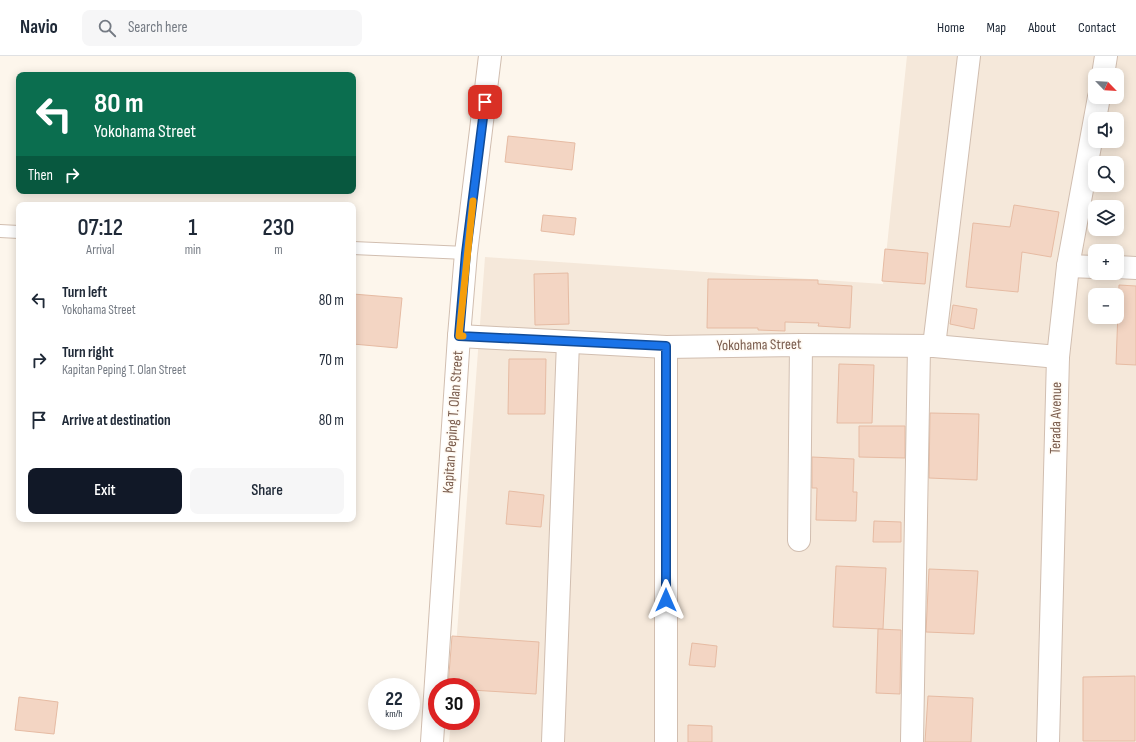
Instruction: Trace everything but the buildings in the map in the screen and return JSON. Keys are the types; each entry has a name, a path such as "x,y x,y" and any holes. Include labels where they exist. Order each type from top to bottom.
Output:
{"street":[{"name":"Kapitan Peping T. Olan Street","path":"432,742 459,336 466,253 490,56"},
{"path":"912,742 926,347 969,56"},
{"path":"1103,68 1106,56"},
{"name":"Terada Avenue","path":"1048,742 1058,357 1068,266 1098,104"},
{"path":"1068,266 1088,267"},
{"path":"1124,268 1136,268"},
{"name":"Yokohama Street","path":"459,336 666,346 801,345 926,347 1058,357"},
{"path":"552,742 568,342"},
{"path":"799,540 801,345"},
{"path":"666,346 666,742"}],"lane":[{"path":"0,231 16,232"},
{"path":"356,248 466,253"}],"shaded area":[{"path":"907,56 1136,56 1136,742 449,742 450,730 480,730 480,678 454,678 485,257 883,284"}],"slow traffic":[{"path":"463,336 459,336 466,253 473,201"}],"route":[{"path":"485,102 466,253 459,336 666,346 666,600"}]}
